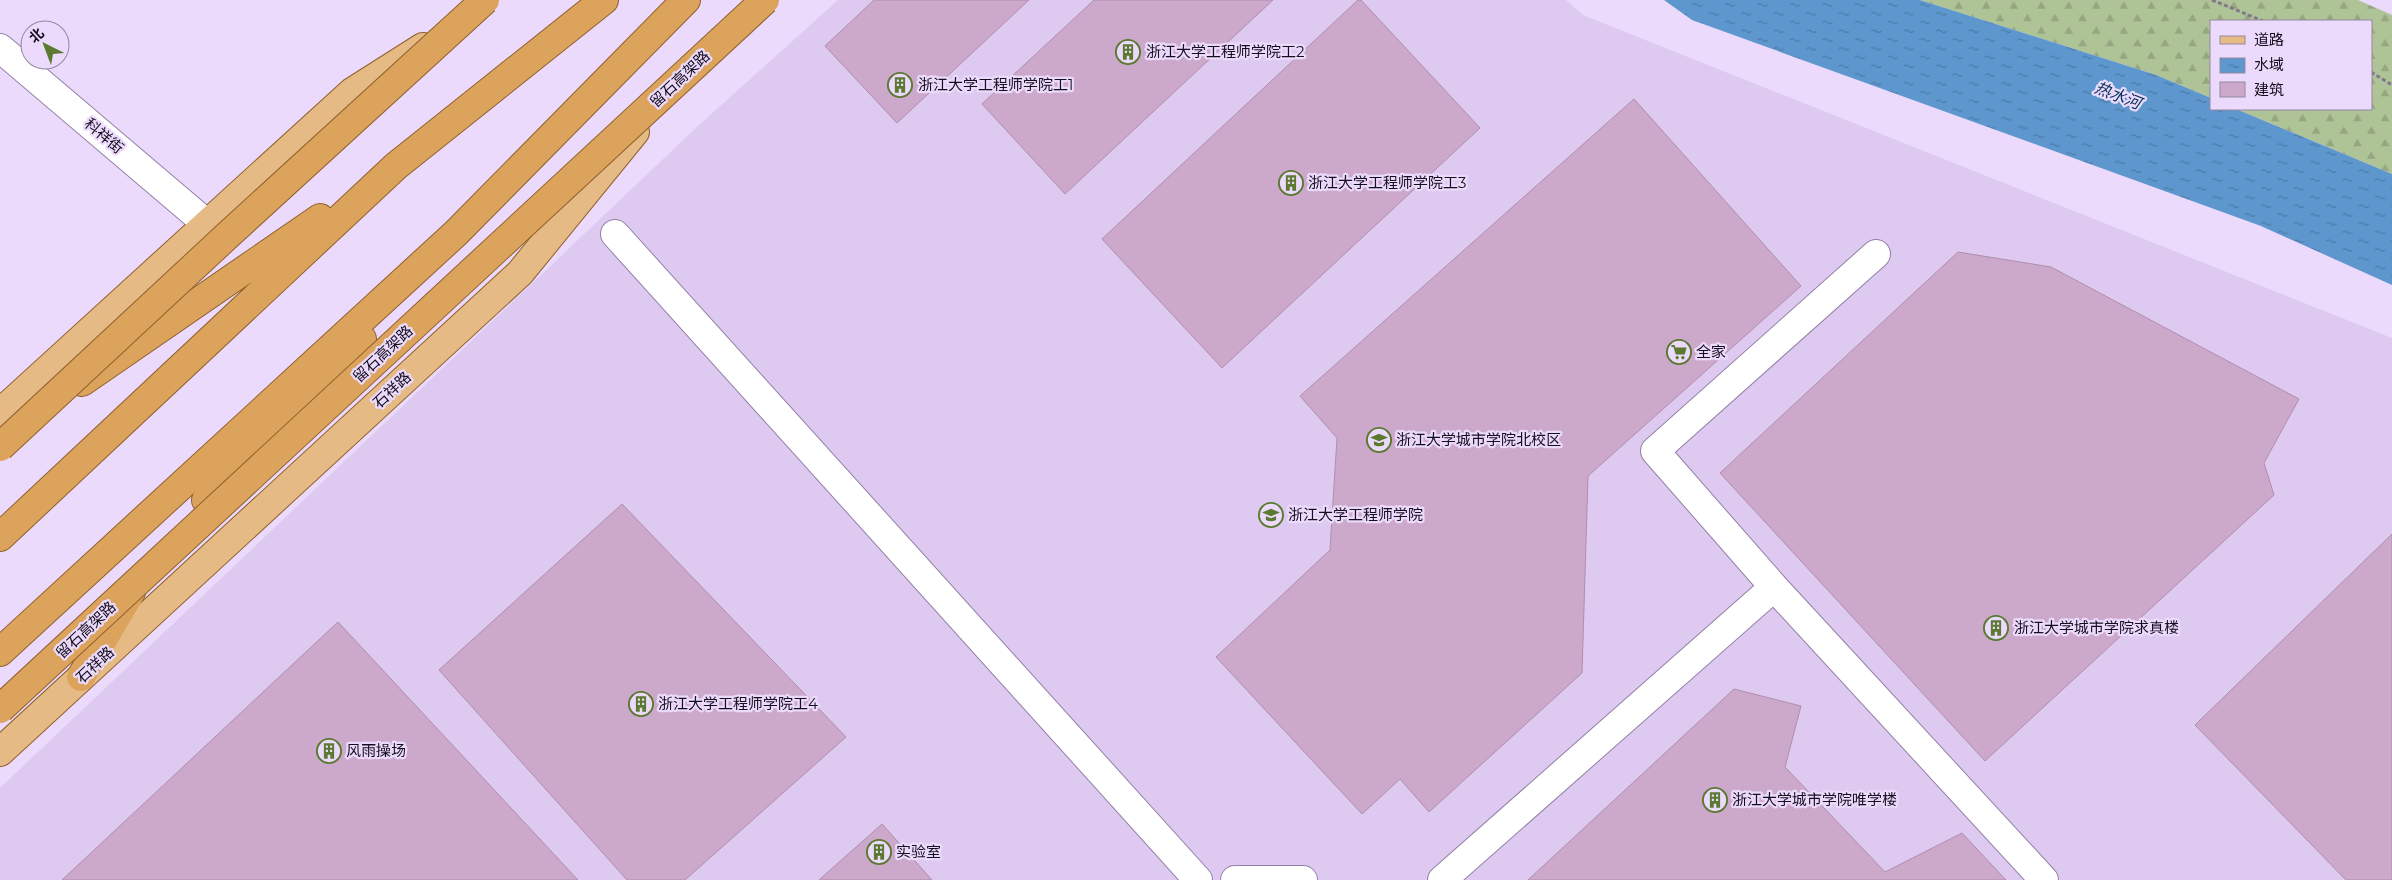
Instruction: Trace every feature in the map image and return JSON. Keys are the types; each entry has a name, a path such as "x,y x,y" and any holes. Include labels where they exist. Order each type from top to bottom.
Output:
{"highway":[{"path":"0,448 221,241 485,0"},
{"path":"0,439 396,166 604,0"},
{"path":"0,652 456,232 686,0"},
{"name":"留石高架路","path":"0,709 766,0"},
{"path":"0,537 396,166"},
{"path":"81,678 158,546 297,413 456,232"}],"main road":[{"path":"0,413 352,92 496,0"},
{"name":"石祥路","path":"0,752 520,273 706,46 755,0"}],"street":[{"name":"科祥街","path":"0,48 207,224"},
{"path":"615,234 1198,880"},
{"path":"1876,254 1655,451 1774,587 2044,880"},
{"path":"1442,880 1774,587"},
{"path":"1235,880 1303,880"}],"path":[{"path":"2212,0 2261,20"},
{"path":"2372,73 2392,85"}],"shaded area":[{"name":"浙江大学城市学院北校区","path":"838,0 1566,0 1583,15 2392,338 2392,880 0,880 0,788 698,126"}],"green space":[{"path":"1920,0 2358,0 2392,15 2392,174 2238,110 2372,110 2372,20 2210,20 2210,98 2156,75"}],"water":[{"name":"热水河","path":"1664,0 1920,0 2156,75 2210,98 2210,110 2238,110 2392,174 2392,285 2261,226 1692,20"}],"building":[{"name":"浙江大学工程师学院工1","path":"874,0 1029,0 897,123 825,46"},
{"name":"浙江大学工程师学院工2","path":"1094,0 1273,0 1065,194 982,104"},
{"name":"浙江大学工程师学院工3","path":"1358,0 1361,0 1480,128 1222,368 1102,239"},
{"path":"1634,99 1801,286 1588,476 1582,673 1429,812 1400,779 1362,814 1216,657 1330,550 1337,438 1300,396"},
{"name":"浙江大学城市学院求真楼","path":"1958,252 2051,267 2299,399 2264,463 2274,495 1985,761 1720,473"},
{"name":"浙江大学工程师学院工4","path":"622,504 846,737 685,880 627,880 439,670"},
{"path":"2392,534 2392,880 2346,880 2195,725"},
{"name":"风雨操场","path":"338,622 578,880 62,880"},
{"name":"浙江大学城市学院唯学楼","path":"1734,689 1801,706 1785,767 1885,872 1962,833 2006,880 1528,880"},
{"name":"实验室","path":"882,824 932,880 819,880"}],"place":[{"name":"浙江大学工程师学院工2","path":"1128,52"},
{"name":"浙江大学工程师学院工1","path":"900,85"},
{"name":"浙江大学工程师学院工3","path":"1291,183"},
{"name":"全家","path":"1679,352"},
{"name":"浙江大学城市学院北校区","path":"1379,440"},
{"name":"浙江大学工程师学院","path":"1271,515"},
{"name":"浙江大学城市学院求真楼","path":"1996,628"},
{"name":"浙江大学工程师学院工4","path":"641,704"},
{"name":"风雨操场","path":"329,751"},
{"name":"浙江大学城市学院唯学楼","path":"1715,800"},
{"name":"实验室","path":"879,852"}]}
